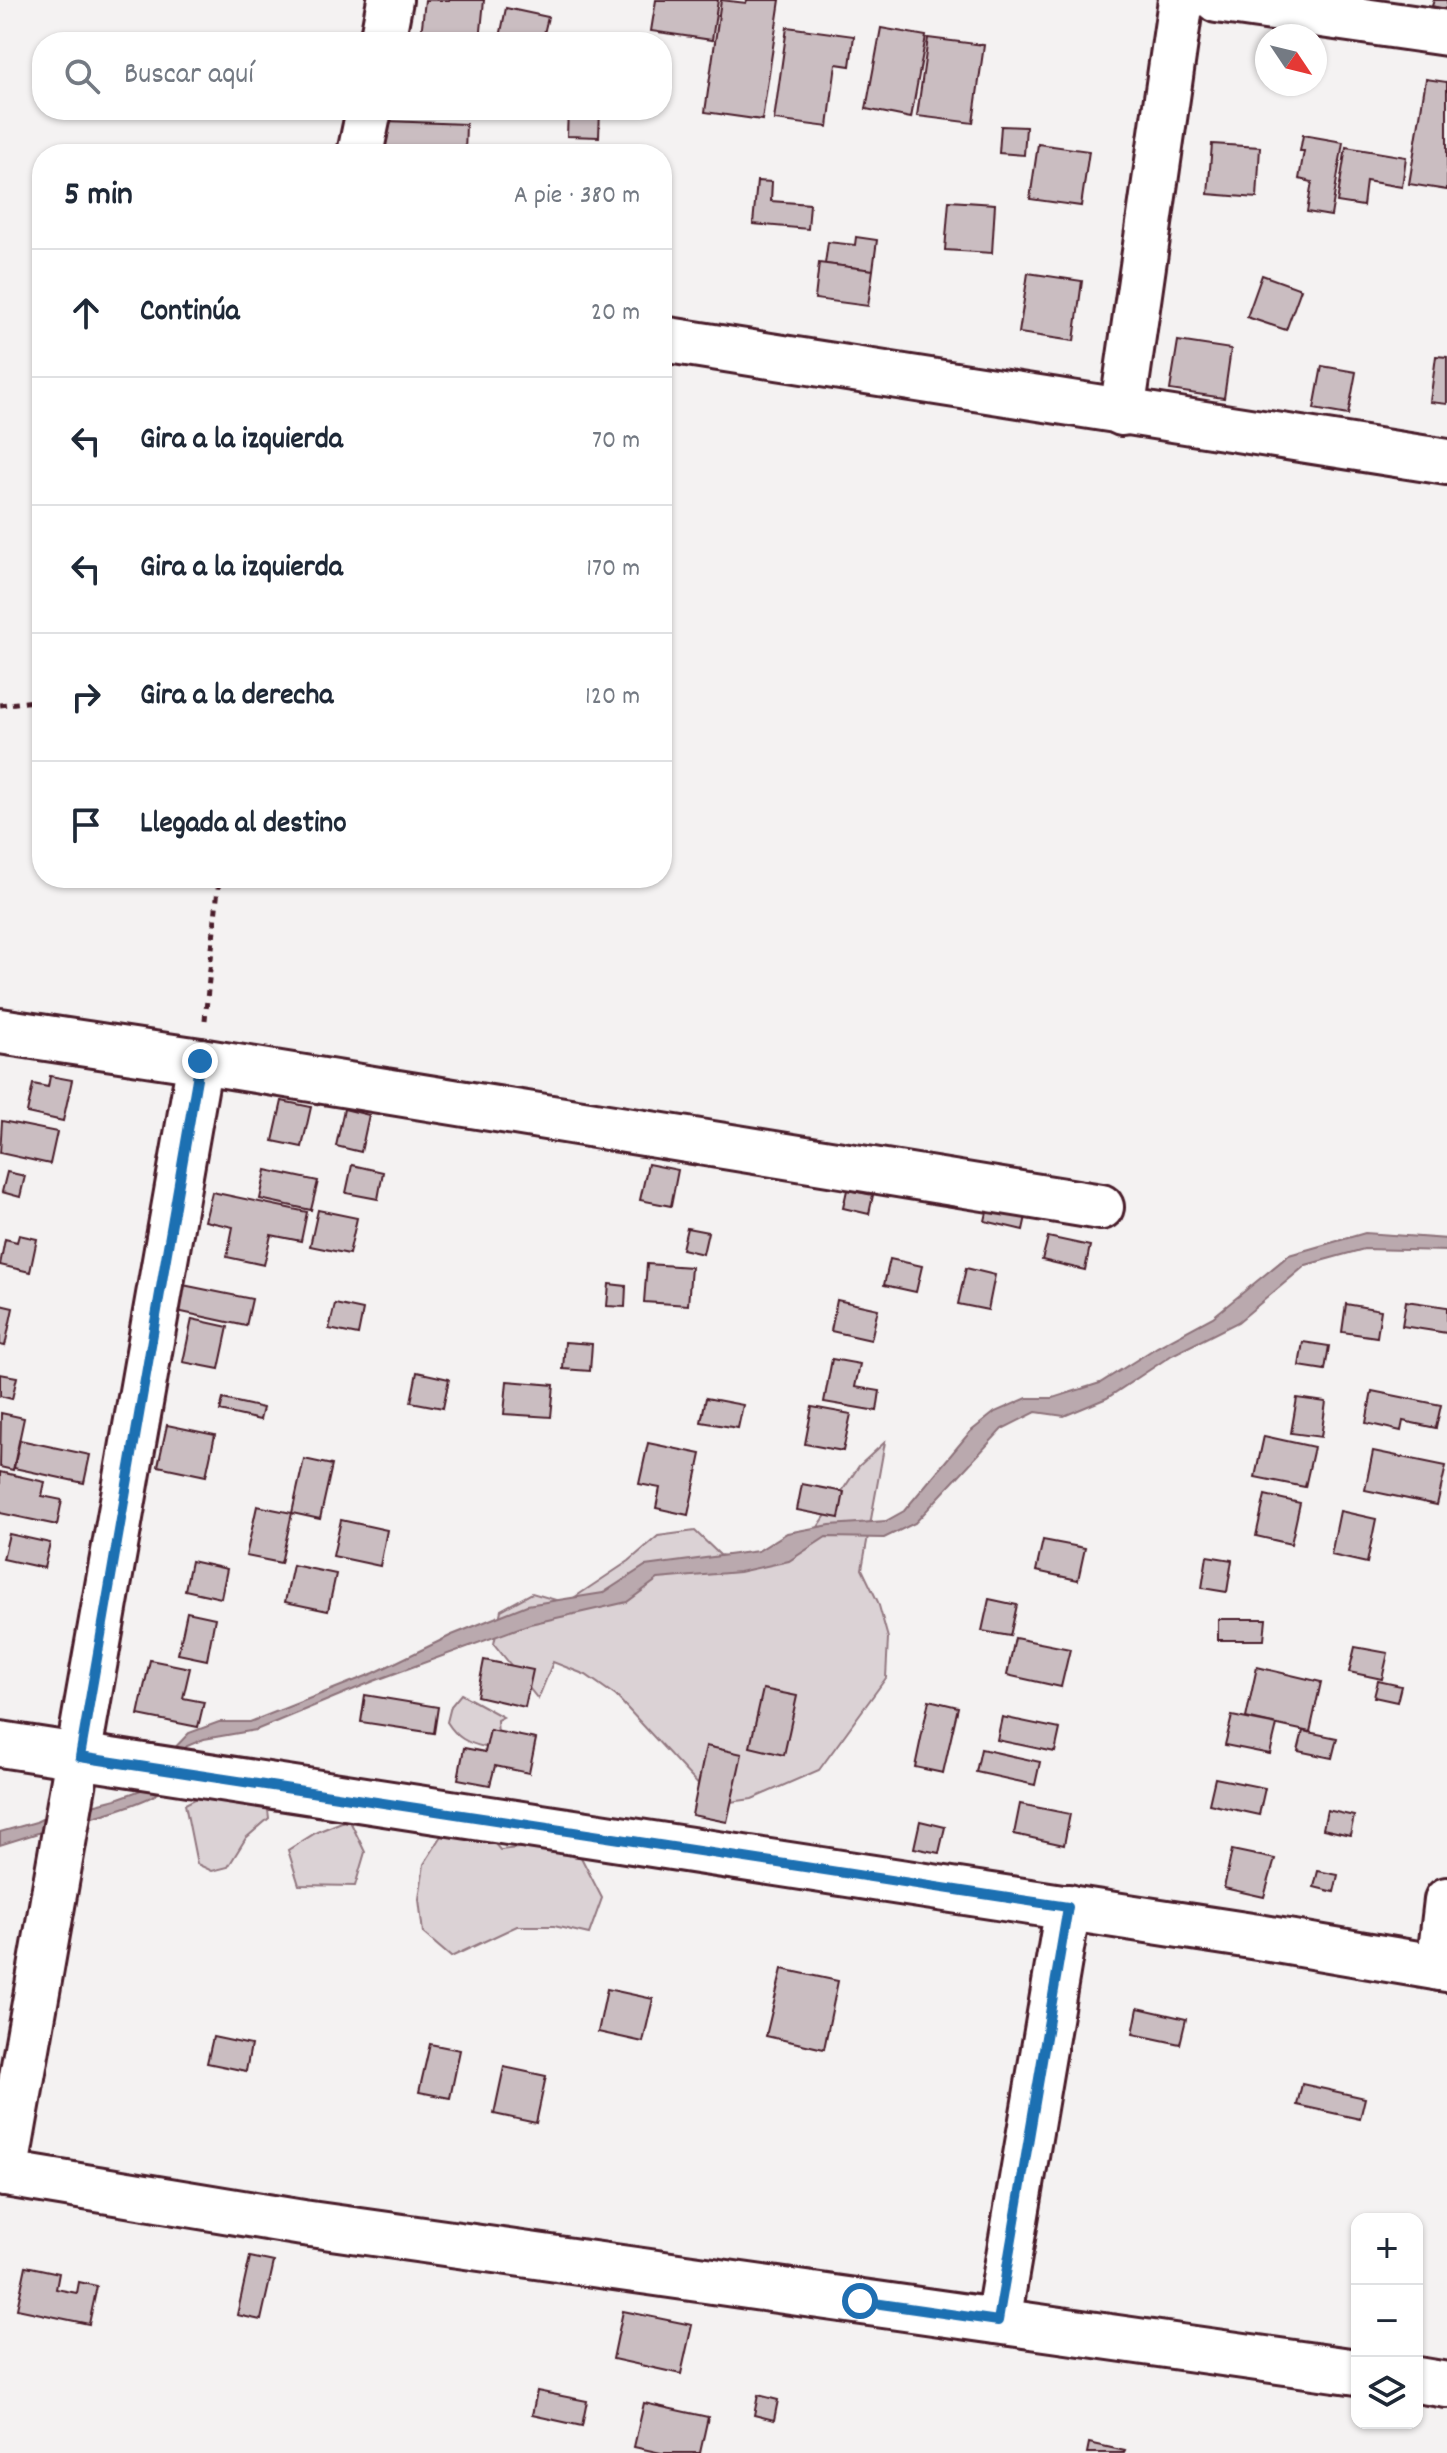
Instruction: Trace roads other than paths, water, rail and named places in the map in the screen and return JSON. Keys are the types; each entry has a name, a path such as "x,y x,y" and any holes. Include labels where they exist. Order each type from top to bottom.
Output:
{"street":[{"path":"384,32 390,0"},
{"path":"1122,413 1181,0"},
{"path":"1217,0 1447,33"},
{"path":"362,144 367,120"},
{"path":"672,341 1447,462"},
{"path":"0,1031 1101,1207"},
{"path":"200,1061 70,1816 3,2174 303,2223 1351,2371"},
{"path":"0,1744 1068,1907 1443,1969 1447,1900"},
{"path":"998,2321 1068,1907"},
{"path":"1423,2381 1447,2385"}]}
